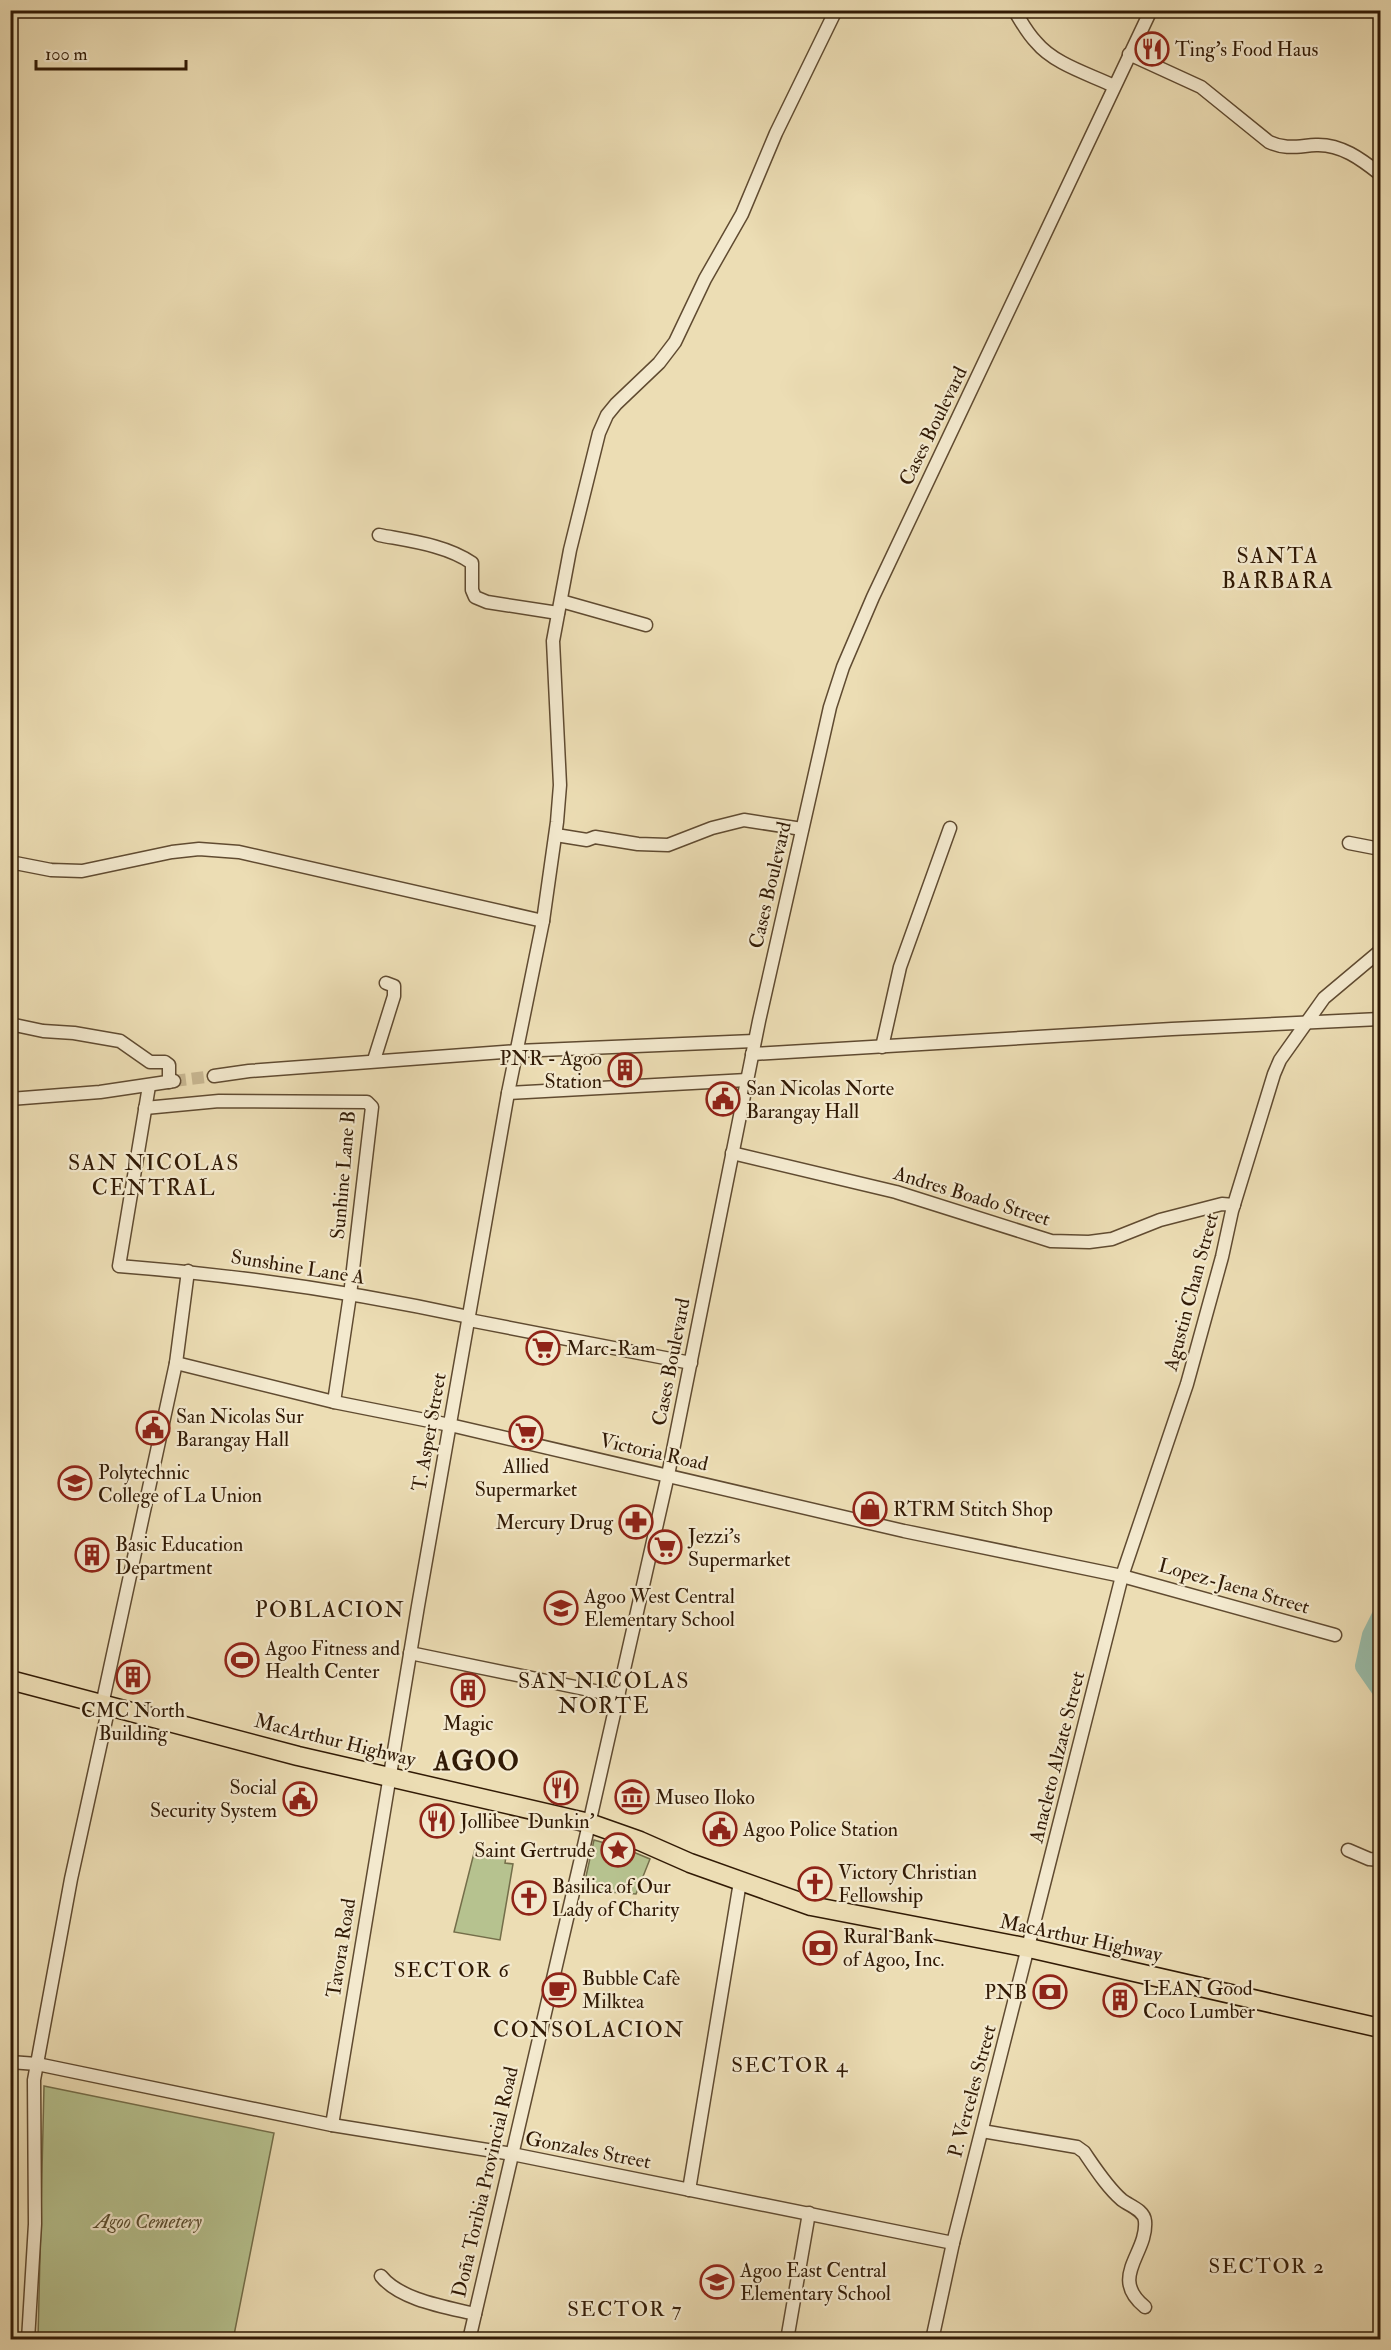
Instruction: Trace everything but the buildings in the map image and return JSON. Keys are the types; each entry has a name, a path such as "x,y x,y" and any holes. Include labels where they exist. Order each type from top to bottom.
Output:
{"highway":[{"name":"MacArthur Highway","path":"10,1680 298,1756 589,1823 740,1882 811,1906 1029,1948 1380,2028"}],"street":[{"name":"T. Asper Street","path":"389,1777 508,1094 543,921 556,835 560,785 553,641 570,550 603,424 616,404 659,363 675,342 705,279 742,214 776,133 836,10"},
{"path":"1014,10 1044,51 1114,86"},
{"name":"Cases Boulevard","path":"589,1823 669,1475 753,1047 834,691 849,651 1151,10"},
{"path":"1129,54 1201,87 1269,142 1280,147 1316,145 1341,149 1365,162 1380,174"},
{"path":"379,535 426,544 463,557 472,563 472,590 475,597 487,602 558,613"},
{"path":"561,601 646,625"},
{"path":"556,835 587,840 595,837 638,844 668,844 712,828 744,820 802,830"},
{"path":"882,1047 900,967 950,828"},
{"path":"1349,843 1380,849"},
{"path":"10,862 51,870 82,871 172,852 199,849 238,852 543,921"},
{"name":"Agustin Chan Street","path":"1122,1576 1187,1384 1234,1205 1280,1060 1324,998 1380,951"},
{"path":"374,1060 394,996 394,986 386,983"},
{"path":"214,1076 374,1060 517,1051 882,1047 1380,1019"},
{"path":"10,1024 43,1032 74,1033 120,1041 150,1062 165,1062 169,1065 172,1081 100,1092 10,1099"},
{"path":"508,1094 747,1080"},
{"path":"145,1108 149,1086"},
{"name":"Sunhine Lane B","path":"145,1108 219,1101 367,1102 372,1107 350,1295 334,1402"},
{"name":"Sunshine Lane A","path":"145,1108 119,1266 188,1271 279,1282 413,1305 469,1319 691,1363"},
{"name":"Andres Boado Street","path":"732,1153 896,1192 1051,1241 1089,1242 1112,1239 1169,1217 1222,1204 1234,1205"},
{"path":"28,2340 35,2224 34,2080 105,1705 176,1363 188,1271"},
{"name":"Victoria Road","path":"176,1363 334,1402 450,1425 904,1531 1122,1576"},
{"name":"Lopez-Jaena Street","path":"1122,1576 1335,1635"},
{"name":"Anacleto Alzate Street","path":"1029,1948 1122,1576"},
{"path":"410,1653 619,1696"},
{"name":"Tavora Road","path":"332,2125 389,1777"},
{"name":"Doña Toribia Provincial Road","path":"469,2340 589,1823"},
{"path":"1348,1850 1369,1859 1380,1860"},
{"path":"689,2190 740,1882"},
{"name":"P. Verceles Street","path":"932,2340 953,2243 1029,1948"},
{"name":"Gonzales Street","path":"10,2062 37,2064 332,2125 512,2154 953,2243"},
{"path":"982,2131 1077,2147 1084,2152 1121,2199 1142,2213 1145,2220 1144,2232 1128,2279 1136,2300 1145,2307"},
{"path":"787,2340 809,2213"},
{"path":"381,2276 399,2291 436,2305 475,2314"}],"green space":[{"path":"594,1840 650,1859 636,1894 583,1890"},
{"path":"475,1849 507,1850 505,1863 513,1864 500,1940 454,1932"},
{"name":"Agoo Cemetery","path":"44,2086 274,2133 234,2335 248,2339 38,2339"}],"waterway":[{"path":"1380,1617 1371,1635 1364,1666 1380,1689"}],"tunnel":[{"path":"174,1081 214,1076"}],"place":[{"name":"Ting's Food Haus","path":"1152,49"},
{"name":"PNR - Agoo Station","path":"625,1070"},
{"name":"San Nicolas Norte Barangay Hall","path":"723,1099"},
{"name":"Marc-Ram","path":"543,1348"},
{"name":"San Nicolas Sur Barangay Hall","path":"153,1428"},
{"name":"Allied Supermarket","path":"526,1433"},
{"name":"Polytechnic College of La Union","path":"75,1483"},
{"name":"RTRM Stitch Shop","path":"870,1509"},
{"name":"Mercury Drug","path":"636,1522"},
{"name":"Jezzi's Supermarket","path":"665,1547"},
{"name":"Basic Education Department","path":"92,1555"},
{"name":"Agoo West Central Elementary School","path":"561,1608"},
{"name":"Agoo Fitness and Health Center","path":"242,1660"},
{"name":"CMC North Building","path":"133,1677"},
{"name":"Magic","path":"468,1690"},
{"name":"Dunkin'","path":"561,1788"},
{"name":"Museo Iloko","path":"632,1797"},
{"name":"Social Security System","path":"300,1799"},
{"name":"Jollibee","path":"437,1821"},
{"name":"Agoo Police Station","path":"720,1829"},
{"name":"Saint Gertrude","path":"618,1850"},
{"name":"Victory Christian Fellowship","path":"815,1884"},
{"name":"Basilica of Our Lady of Charity","path":"529,1898"},
{"name":"Rural Bank of Agoo, Inc.","path":"820,1948"},
{"name":"Bubble Cafè Milktea","path":"559,1990"},
{"name":"PNB","path":"1050,1992"},
{"name":"LEAN Good Coco Lumber","path":"1120,2000"},
{"name":"Agoo East Central Elementary School","path":"717,2282"}],"district":[{"name":"SANTA BARBARA","path":"1278,568"},
{"name":"SAN NICOLAS CENTRAL","path":"154,1176"},
{"name":"POBLACION","path":"330,1610"},
{"name":"SAN NICOLAS NORTE","path":"604,1694"},
{"name":"AGOO","path":"477,1762"},
{"name":"SECTOR 6","path":"452,1970"},
{"name":"CONSOLACION","path":"589,2030"},
{"name":"SECTOR 4","path":"790,2065"},
{"name":"SECTOR 2","path":"1267,2266"},
{"name":"SECTOR 7","path":"625,2309"}]}
